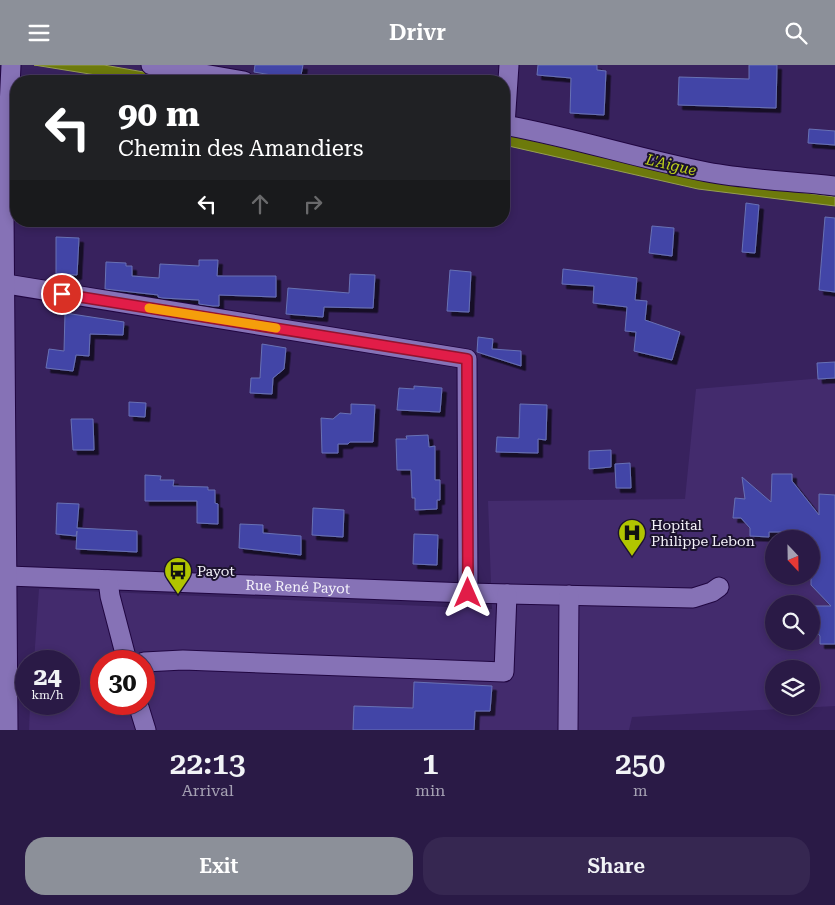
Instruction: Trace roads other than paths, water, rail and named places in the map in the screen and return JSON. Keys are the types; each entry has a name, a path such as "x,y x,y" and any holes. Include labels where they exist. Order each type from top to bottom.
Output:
{"street":[{"path":"151,65 209,75"},
{"path":"8,730 8,576 3,379 3,284 10,87"},
{"path":"510,126 707,172 772,181 795,181 835,186"},
{"path":"3,284 467,359 468,593"},
{"name":"Rue René Payot","path":"8,576 468,593 693,598 712,592 718,587"},
{"path":"108,580 110,596 124,650"},
{"path":"155,661 183,660 504,673 507,594"},
{"path":"568,730 569,595"},
{"path":"141,715 146,730"}],"place":[{"name":"Hopital Philippe Lebon","path":"632,557"},
{"name":"Payot","path":"178,595"}],"water label":[{"name":"L'Aigue","path":"671,165"}]}
